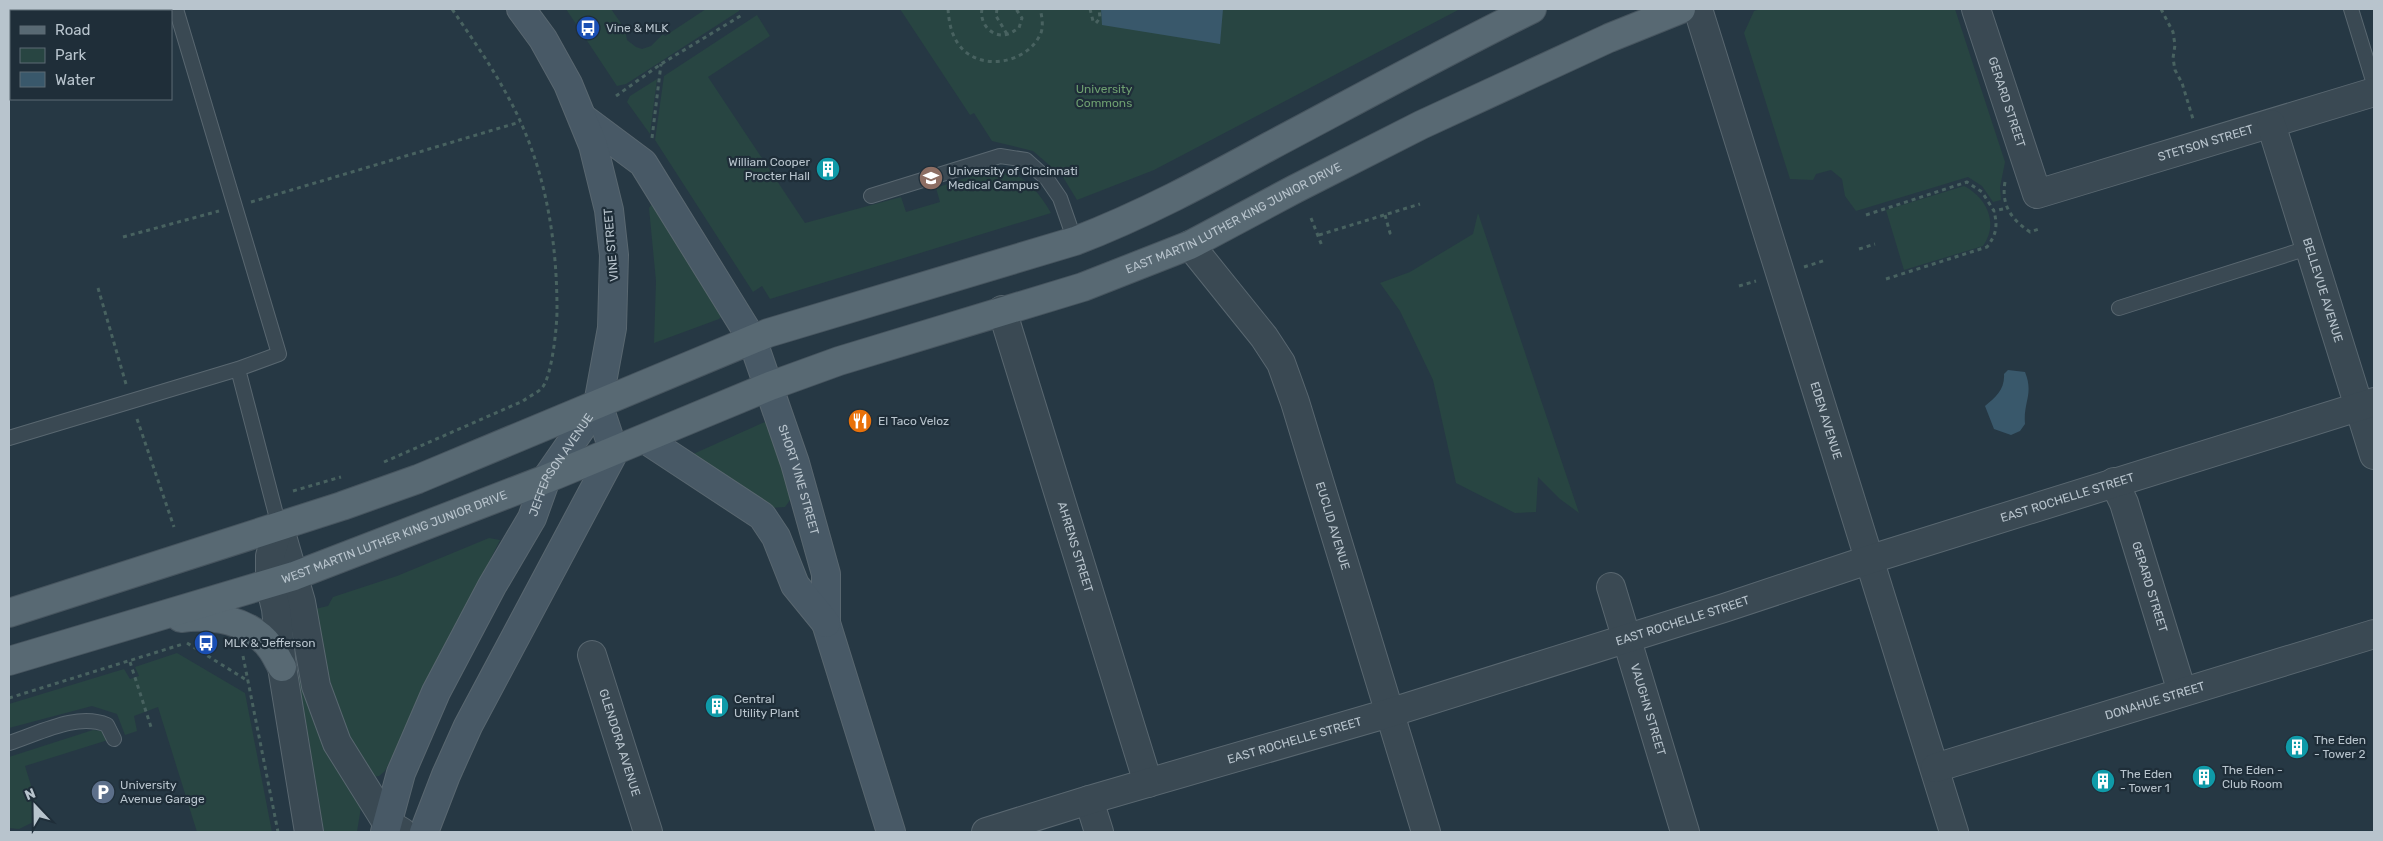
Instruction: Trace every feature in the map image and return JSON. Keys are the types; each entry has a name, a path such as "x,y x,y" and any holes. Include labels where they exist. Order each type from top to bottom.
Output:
{"main road":[{"name":"VINE STREET","path":"521,9 542,39 568,84 584,119 593,145 607,201 614,254 612,328 598,404"},
{"path":"9,613 418,479 752,339 1075,241 1117,225 1184,193 1434,58 1532,9"},
{"name":"EAST MARTIN LUTHER KING JUNIOR DRIVE","path":"770,386 839,361 1083,287 1190,245 1295,189 1421,126 1609,38 1681,9"},
{"name":"VINE STREET","path":"584,119 643,163 752,339"},
{"name":"SHORT VINE STREET","path":"752,339 770,386 795,463 826,574 826,623 891,832"},
{"name":"WEST MARTIN LUTHER KING JUNIOR DRIVE","path":"9,661 129,623 282,580 614,452 770,386"},
{"name":"JEFFERSON AVENUE","path":"598,404 614,452"},
{"name":"JEFFERSON AVENUE","path":"391,829 401,773 436,692 492,586 532,518 546,479 598,404"},
{"name":"SHORT VINE STREET","path":"645,439 762,516 776,537 796,585 826,623"},
{"path":"424,832 446,775 468,726 614,452"},
{"path":"129,623 190,617 232,622 246,626 269,646 282,668"}],"street":[{"name":"EDEN AVENUE","path":"1698,9 1871,559 1954,832"},
{"name":"GERARD STREET","path":"1976,9 2037,194"},
{"name":"STETSON STREET","path":"2037,194 2374,92"},
{"name":"BELLEVUE AVENUE","path":"2271,124 2311,248 2367,404 2374,455"},
{"name":"EUCLID AVENUE","path":"1190,245 1264,337 1281,363 1295,402 1426,832"},
{"name":"AHRENS STREET","path":"1002,310 1148,783"},
{"name":"EAST ROCHELLE STREET","path":"986,832 1089,800 1389,713 2114,482 2367,404"},
{"name":"GERARD STREET","path":"2114,482 2124,503 2182,692"},
{"name":"JEFFERSON AVENUE","path":"279,526 270,556 282,580 336,742 391,829"},
{"name":"JEFFERSON AVENUE","path":"282,580 276,609 282,668 309,832"},
{"name":"VAUGHN STREET","path":"1611,587 1685,832"},
{"name":"DONAHUE STREET","path":"1935,768 2374,634"},
{"name":"GLENDORA AVENUE","path":"592,655 648,832"},
{"path":"1089,800 1099,832"}],"lane":[{"path":"9,438 279,354 176,9"},
{"path":"2351,9 2374,84"},
{"path":"871,196 1000,156 1026,160 1047,180 1060,198 1075,241"},
{"path":"2118,308 2311,248"},
{"path":"238,368 279,526"},
{"path":"9,743 67,724 96,720 107,725 114,739"}],"path":[{"path":"378,464 514,405 542,388 550,367 557,321 555,254 545,191 533,153 508,96 452,9"},
{"path":"948,9 950,28 959,46 973,57 993,63 1010,60 1028,50 1041,34 1042,17 1040,9"},
{"path":"982,9 981,15 986,28 996,34 1007,35 1019,28 1022,18 1016,9"},
{"path":"997,9 996,16 1007,35"},
{"path":"1090,9 1092,21 1096,23 1100,18 1099,9"},
{"path":"2161,9 2173,32 2175,70 2182,83 2193,119"},
{"path":"616,96 661,64 742,15"},
{"path":"651,139 661,64"},
{"path":"123,238 235,207 520,122"},
{"path":"1866,215 1966,182 1982,192 1994,211 1997,224 1995,236 1987,248 1886,279"},
{"path":"1319,235 1420,204"},
{"path":"1994,211 2007,208"},
{"path":"1385,215 1390,233 1387,234"},
{"path":"1311,218 1322,246"},
{"path":"1859,250 1875,244"},
{"path":"1803,267 1826,260"},
{"path":"1740,286 1764,279"},
{"path":"293,491 344,476"},
{"path":"9,698 130,662 194,640"},
{"path":"186,643 248,681"},
{"path":"242,651 278,832"},
{"path":"130,662 150,727"}],"green space":[{"path":"566,9 611,9 625,29 627,40 642,49 651,46 663,34 665,36 706,9 739,9 739,11 626,84 617,86"},
{"name":"University Commons","path":"900,9 1460,9 1154,170 1077,200 1063,177 1033,151 992,141 974,113 970,115"},
{"path":"1761,9 1955,9 2005,162 2000,187 2001,200 1993,202 1982,186 1968,177 1856,211 1845,196 1842,179 1831,170 1816,174 1813,180 1790,179 1744,33 1754,11"},
{"path":"757,15 770,36 708,77 805,223 901,197 906,212 940,202 936,188 988,172 1014,174 1039,194 1051,213 770,299 762,286 753,292 655,140 664,76"},
{"path":"657,79 650,134 627,102 630,96"},
{"path":"1964,186 1979,197 1988,212 1990,229 1983,246 1904,270 1886,210"},
{"path":"652,204 724,314 719,319 654,343 656,281 649,208"},
{"path":"1478,213 1579,513 1560,499 1538,477 1536,512 1515,513 1456,483 1433,380 1400,311 1380,283 1410,272 1473,234"},
{"path":"767,421 791,492 790,500 785,507 770,508 691,455"},
{"path":"489,538 500,540 385,771 379,776 372,777 341,717 334,696 315,609 328,606 333,597 397,576"},
{"path":"177,653 245,693 272,832 197,832 158,707 134,716 137,731 125,735 117,714 92,706 9,728 9,704 124,669 130,679 139,676 135,667"},
{"path":"303,674 332,760 361,807 357,832 324,832 298,675"},
{"path":"93,730 102,731 108,740 25,766 41,818 19,829 9,828 9,757"}],"water":[{"path":"1101,9 1223,9 1220,44 1102,25"},
{"path":"2008,370 2025,372 2029,386 2025,424 2020,431 2011,435 1994,429 1985,406 1999,392 2003,384 2004,374"}],"place":[{"name":"Vine & MLK","path":"588,28"},
{"name":"William Cooper Procter Hall","path":"828,169"},
{"name":"University of Cincinnati Medical Campus","path":"931,178"},
{"name":"El Taco Veloz","path":"860,421"},
{"name":"MLK & Jefferson","path":"206,643"},
{"name":"Central Utility Plant","path":"717,706"},
{"name":"The Eden - Tower 2","path":"2297,747"},
{"name":"The Eden - Club Room","path":"2204,777"},
{"name":"The Eden - Tower 1","path":"2103,781"},
{"name":"University Avenue Garage","path":"103,792"}]}
